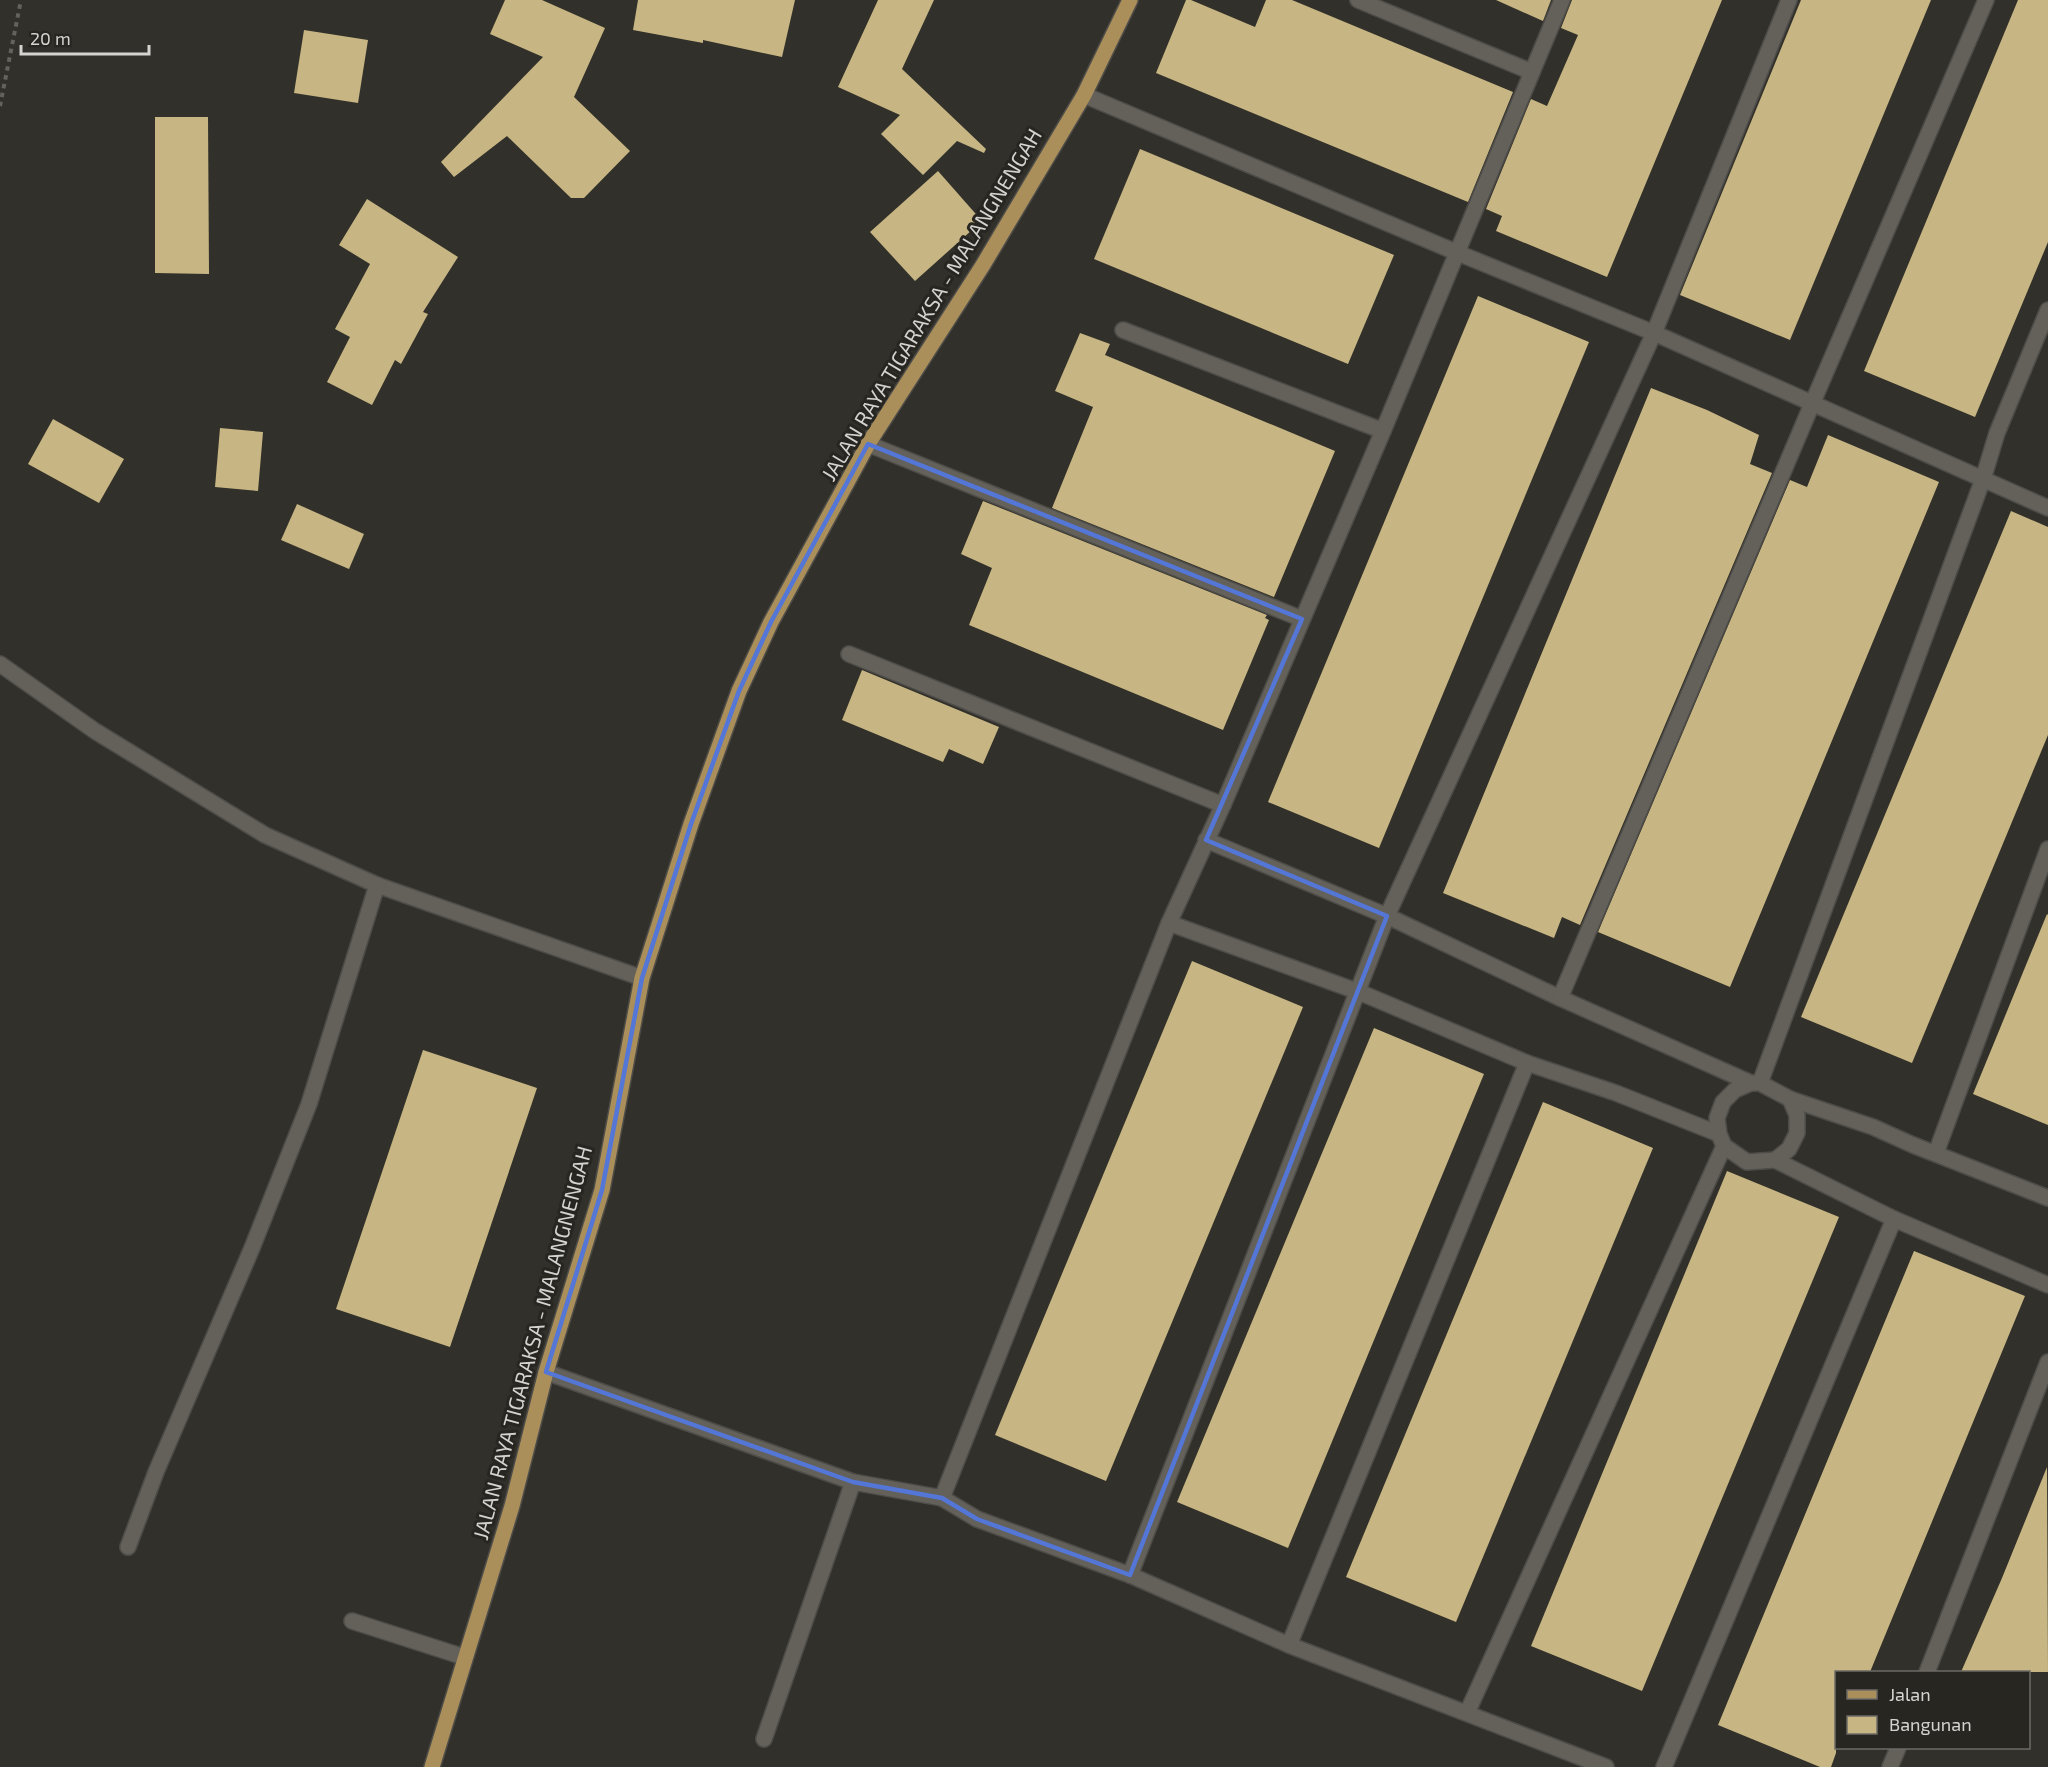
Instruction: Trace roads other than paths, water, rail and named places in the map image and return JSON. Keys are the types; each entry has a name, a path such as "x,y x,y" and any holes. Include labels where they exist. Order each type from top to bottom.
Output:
{"main road":[{"name":"JALAN RAYA TIGARAKSA - MALANGNENGAH","path":"432,1767 512,1506 546,1372 602,1190 642,978 691,824 739,691 771,622 868,444 983,265 1084,95 1130,0"}],"street":[{"path":"1358,0 1532,72"},
{"path":"942,1498 1169,923 1223,805 1383,431 1562,0"},
{"path":"1130,1575 1387,916 1654,333 1789,0"},
{"path":"1560,998 1986,0"},
{"path":"1084,95 1654,333 2048,508"},
{"path":"1755,1083 1983,479 1997,433 2048,310"},
{"path":"1123,330 1383,431"},
{"path":"868,444 1302,620"},
{"path":"849,654 1223,805"},
{"path":"0,664 95,730 265,835 377,885 642,978"},
{"path":"1206,840 1387,916 1560,998 1790,1099 1873,1127 2048,1198"},
{"path":"1936,1153 2048,849"},
{"path":"128,1546 156,1472 252,1248 309,1104 377,885"},
{"path":"1169,923 1359,992 1527,1063 1616,1093 1721,1140 1748,1162 1775,1160 1894,1219 2048,1285"},
{"path":"1289,1645 1527,1063"},
{"path":"1467,1713 1721,1140 1717,1118 1724,1102 1735,1090 1755,1083"},
{"path":"1775,1160 1789,1149 1797,1133 1797,1115 1790,1099"},
{"path":"1664,1767 1894,1219"},
{"path":"1927,1671 2048,1362"},
{"path":"546,1372 853,1482 942,1498 977,1519 1130,1575 1289,1645 1606,1767"},
{"path":"764,1739 853,1482"},
{"path":"352,1621 464,1657"},
{"path":"1890,1767 1898,1749"}]}
